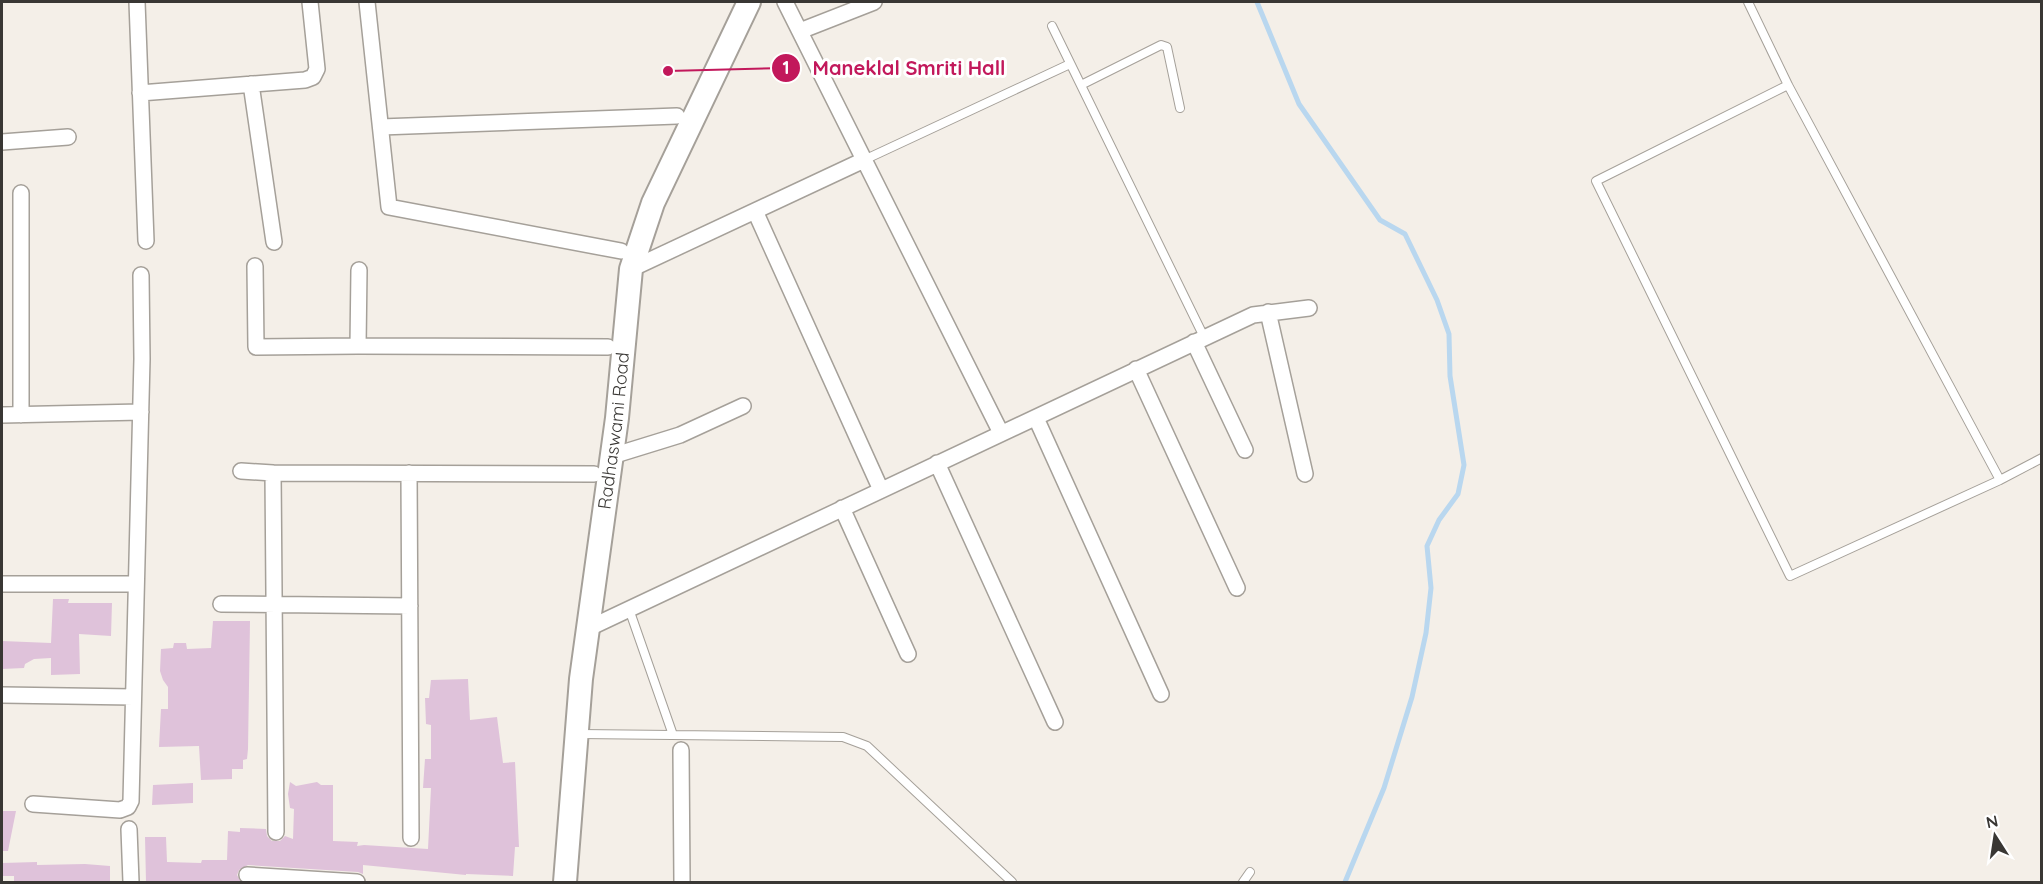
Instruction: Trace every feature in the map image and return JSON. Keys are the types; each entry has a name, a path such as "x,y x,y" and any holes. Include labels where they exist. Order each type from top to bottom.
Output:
{"street":[{"path":"137,2 146,241"},
{"path":"140,93 305,80 313,77 317,69 310,2"},
{"path":"367,2 389,207 626,260 755,211 864,160"},
{"name":"Radhaswami Road","path":"565,882 587,629 618,418 626,260 638,197 732,2"},
{"name":"Radhaswami Road","path":"550,882 566,677 602,416 615,266 626,260 749,2"},
{"path":"785,2 1001,433"},
{"path":"800,31 874,2"},
{"path":"251,84 273,242"},
{"path":"381,126 677,116"},
{"path":"2,142 68,137"},
{"path":"21,193 21,415"},
{"path":"755,211 881,490"},
{"path":"255,266 256,347 608,347"},
{"path":"358,346 359,270"},
{"path":"33,804 120,810 128,807 131,801 141,412 141,275"},
{"path":"587,629 1253,315 1309,308"},
{"path":"1269,312 1305,474"},
{"path":"1199,340 1245,450"},
{"path":"1136,369 1237,588"},
{"path":"612,456 680,435 743,406"},
{"path":"2,415 141,412"},
{"path":"1036,418 1161,694"},
{"path":"937,464 1055,722"},
{"path":"241,471 594,474"},
{"path":"273,473 276,832"},
{"path":"409,473 411,838"},
{"path":"842,508 908,654"},
{"path":"2,584 136,584"},
{"path":"221,604 410,606"},
{"path":"2,695 133,698"},
{"path":"681,750 682,882"},
{"path":"129,829 131,882"},
{"path":"247,875 357,882"}],"lane":[{"path":"1748,2 1788,85 2000,480"},
{"path":"1052,26 1199,340"},
{"path":"1081,85 1161,45 1167,47 1180,108"},
{"path":"864,160 1070,64"},
{"path":"1788,85 1596,181 1790,576 2000,480 2042,458"},
{"path":"629,609 673,735"},
{"path":"577,734 843,737 867,746 1012,882"},
{"path":"1243,882 1250,872"}],"building":[{"path":"53,599 69,599 68,603 112,603 111,636 79,634 80,674 51,675 51,658 34,659 25,664 24,668 2,669 2,641 51,643"},
{"path":"213,621 250,621 248,749 247,759 243,760 243,769 232,769 232,779 201,780 199,746 159,747 161,709 168,709 168,687 160,671 161,649 173,648 174,643 186,643 187,649 211,648"},
{"path":"468,679 470,720 497,717 503,763 515,762 519,847 515,847 513,876 466,875 363,865 363,874 248,865 239,870 237,875 241,882 146,882 145,837 166,837 167,862 201,863 202,860 227,860 228,831 240,832 240,828 266,829 267,836 272,841 280,841 285,836 293,839 294,809 290,808 288,794 290,782 296,786 317,782 321,785 333,785 333,841 358,842 357,846 428,849 431,788 423,788 425,759 431,759 431,725 426,724 425,698 429,698 431,680"},
{"path":"193,783 193,803 152,805 153,785"},
{"path":"2,811 16,811 8,851 2,851"},
{"path":"37,862 37,865 110,866 110,882 14,882 14,876 2,876 2,863"}],"waterway":[{"path":"1257,2 1299,104 1380,220 1405,234 1437,300 1449,334 1450,376 1464,465 1458,494 1439,520 1427,546 1431,588 1426,633 1412,697 1384,788 1345,882"}],"place":[{"name":"Maneklal Smriti Hall","path":"668,71"}]}
